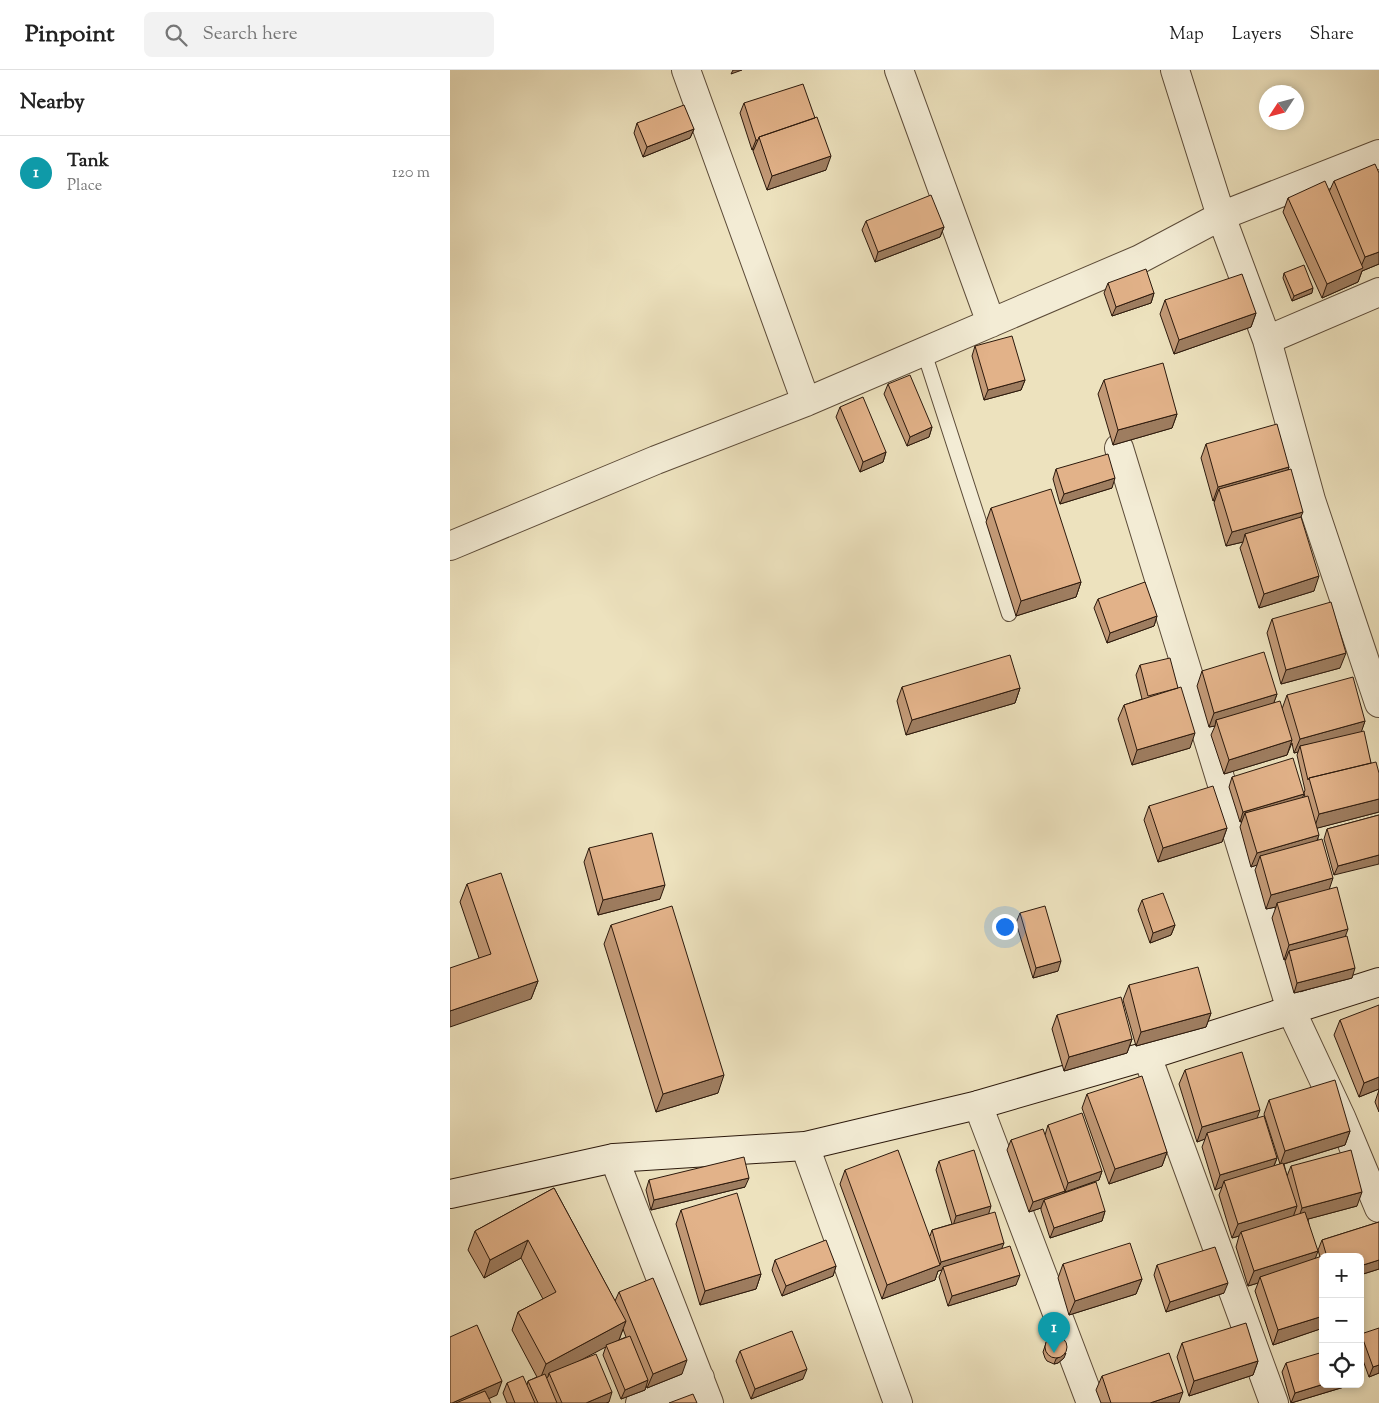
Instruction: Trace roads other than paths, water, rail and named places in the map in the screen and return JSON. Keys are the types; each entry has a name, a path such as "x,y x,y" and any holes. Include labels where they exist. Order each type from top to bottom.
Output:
{"street":[{"path":"686,70 806,402"},
{"path":"899,70 991,323"},
{"path":"1175,70 1222,216 1267,340 1311,500 1379,703"},
{"path":"450,546 656,460 806,402 1140,259 1222,216 1379,154"},
{"path":"1267,340 1379,292"},
{"path":"1119,448 1291,1010 1341,1117 1379,1208"},
{"path":"450,1194 614,1158 805,1146 978,1105 1147,1056 1379,982"},
{"path":"1147,1056 1274,1403"},
{"path":"978,1105 1091,1403"},
{"path":"805,1146 898,1403"},
{"path":"614,1158 709,1403"},
{"path":"640,1403 700,1378"}],"lane":[{"path":"924,352 1009,614"}],"place":[{"name":"Tank","path":"1054,1353"}]}
